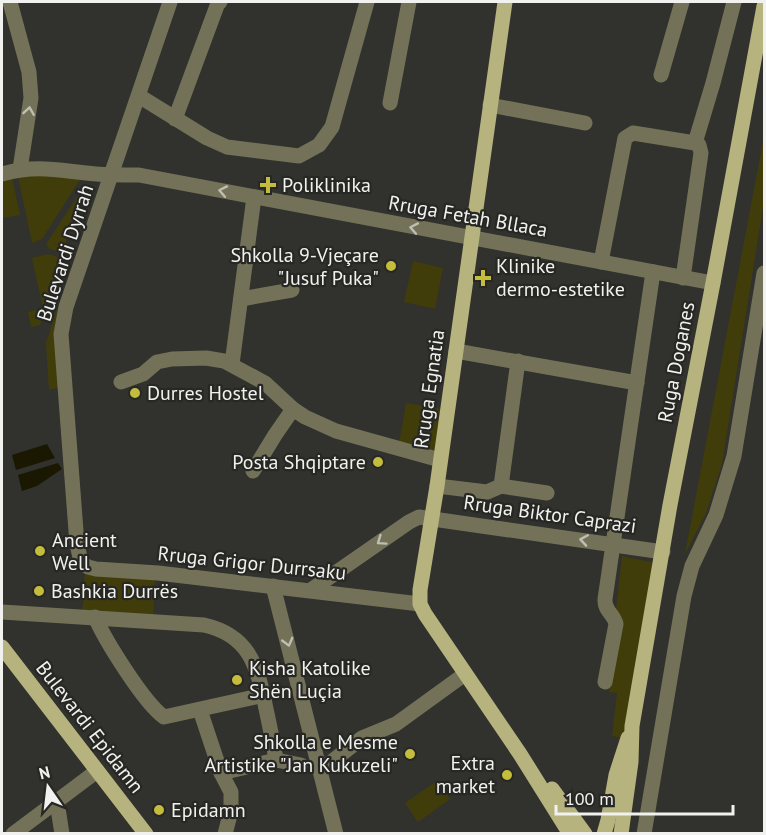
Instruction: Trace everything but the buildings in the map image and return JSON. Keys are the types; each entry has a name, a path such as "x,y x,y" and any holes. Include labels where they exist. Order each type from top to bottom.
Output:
{"main road":[{"name":"Rruga Egnatia","path":"420,604 420,590 438,486 505,2"},
{"name":"Ruga Doganes","path":"632,726 675,476 765,6"},
{"path":"420,604 570,834"},
{"name":"Bulevardi Epidamn","path":"2,646 146,834"},
{"path":"604,834 615,775 632,726"},
{"path":"621,834 631,762 632,726"},
{"path":"519,754 561,800 585,834"}],"street":[{"path":"10,2 29,72 31,98 20,169"},
{"name":"Bulevardi Dyrrah","path":"81,562 76,544 61,334 66,307 170,2"},
{"path":"175,119 220,2"},
{"path":"139,96 175,119 227,147 305,155 319,145 332,127 367,2"},
{"path":"390,103 409,2"},
{"path":"661,75 682,2"},
{"path":"694,143 713,83 732,2"},
{"path":"490,105 585,123"},
{"path":"601,262 625,138 633,133 694,143 699,145 701,153 683,278"},
{"name":"Rruga Fetah Bllaca","path":"2,174 20,169 45,167 139,175 713,283"},
{"path":"231,364 254,197"},
{"path":"605,682 616,624 605,604 653,272"},
{"path":"644,834 684,596 692,566 716,515 734,456 765,273"},
{"path":"241,299 292,290"},
{"path":"456,351 637,383"},
{"path":"121,382 143,374 157,363 172,359 224,360 265,383 293,409 313,421 336,431 440,460"},
{"path":"501,486 518,362"},
{"path":"253,471 293,409"},
{"path":"438,486 487,492 501,486 547,492"},
{"path":"311,590 409,522 419,517 432,519"},
{"name":"Rruga Biktor Caprazi","path":"432,519 663,552"},
{"name":"Rruga Grigor Durrsaku","path":"81,562 96,569 158,573 420,604"},
{"path":"273,586 336,834"},
{"path":"2,612 204,625 224,631 250,654 256,665 276,760"},
{"path":"95,617 102,634 158,713 164,717 264,695"},
{"path":"321,770 362,738 396,724 465,674"},
{"path":"200,710 221,773 231,792 231,811 225,834"},
{"path":"221,773 276,760 301,765"},
{"path":"13,834 97,771"},
{"path":"57,802 63,834"}],"shaded area":[{"path":"764,136 764,201 722,464 706,513 685,554"},
{"path":"43,173 81,178 42,239 32,243 18,176"},
{"path":"12,177 20,215 2,218 2,180"},
{"path":"81,191 83,192 62,253 50,249 46,244"},
{"path":"48,254 61,258 46,305 42,304 32,258"},
{"path":"413,261 443,268 435,309 404,302"},
{"path":"57,309 59,309 60,387 49,390 46,343"},
{"path":"36,310 44,312 40,325 31,327 28,312"},
{"path":"406,403 442,409 436,452 399,443"},
{"path":"47,444 55,458 16,470 12,455"},
{"path":"58,463 62,469 37,486 22,491 18,475"},
{"path":"622,556 655,563 624,738 612,736 617,693 609,692 622,619 616,610"},
{"path":"85,572 155,576 153,619 82,615"},
{"path":"437,781 450,799 418,822 405,803"}],"place":[{"name":"Poliklinika","path":"268,185"},
{"name":"Shkolla 9-Vjeçare \"Jusuf Puka\"","path":"391,266"},
{"name":"Klinike dermo-estetike","path":"483,278"},
{"name":"Durres Hostel","path":"135,393"},
{"name":"Posta Shqiptare","path":"378,462"},
{"name":"Ancient Well","path":"40,551"},
{"name":"Bashkia Durrës","path":"39,591"},
{"name":"Kisha Katolike Shën Luçia","path":"237,680"},
{"name":"Shkolla e Mesme Artistike \"Jan Kukuzeli\"","path":"410,754"},
{"name":"Extra market","path":"507,775"},
{"name":"Epidamn","path":"159,810"}]}
